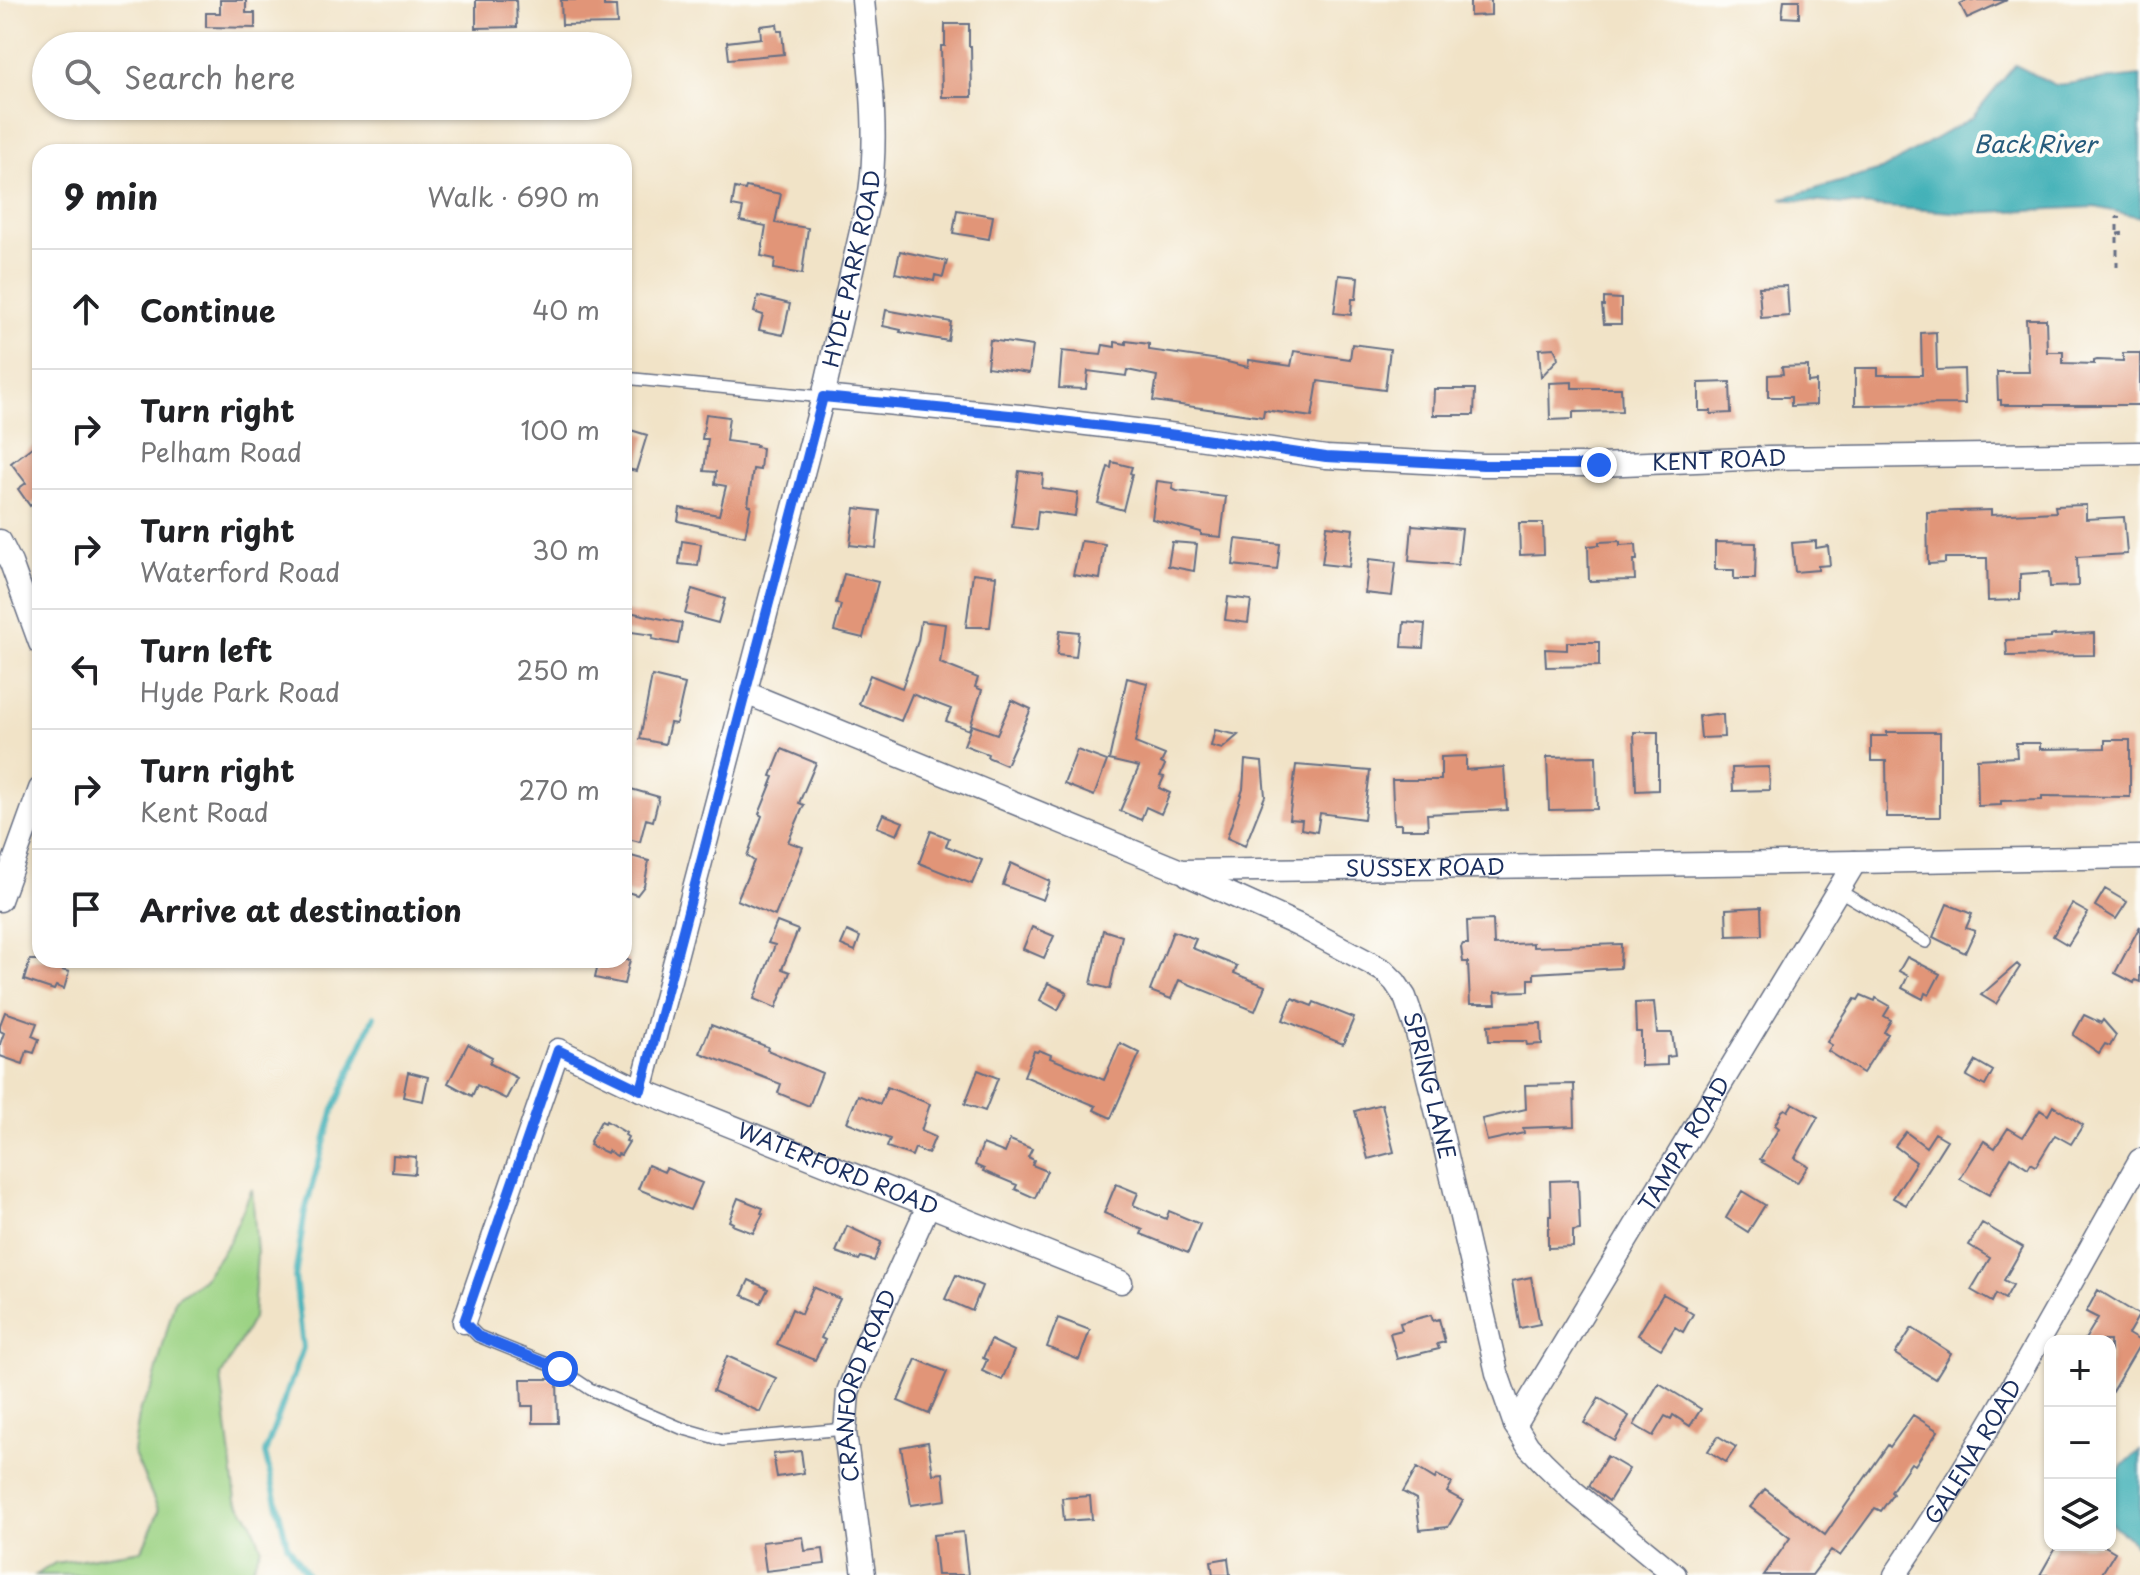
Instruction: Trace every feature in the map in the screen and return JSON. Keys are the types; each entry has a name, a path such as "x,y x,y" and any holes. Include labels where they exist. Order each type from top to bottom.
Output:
{"street":[{"name":"HYDE PARK ROAD","path":"641,1090 823,397 857,252 874,160 874,123 863,0"},
{"name":"KENT ROAD","path":"823,397 1020,416 1326,457 1453,464 1599,465 1769,458 2140,453"},
{"path":"0,541 32,621"},
{"name":"SUSSEX ROAD","path":"746,693 1181,871 2140,857"},
{"path":"0,900 32,811"},
{"name":"TAMPA ROAD","path":"1515,1425 1855,862"},
{"name":"SPRING LANE","path":"1181,871 1298,925 1368,962 1384,971 1405,997 1441,1130 1497,1373 1515,1425"},
{"name":"WATERFORD ROAD","path":"464,1322 558,1050 641,1090 1121,1282"},
{"name":"GALENA ROAD","path":"1895,1575 2028,1360 2140,1160"},
{"name":"CRANFORD ROAD","path":"864,1575 845,1429 848,1392 869,1337 928,1206"},
{"path":"1515,1425 1528,1446 1554,1473 1675,1575"}],"lane":[{"path":"632,379 823,397"},
{"path":"1838,890 1926,942"},
{"path":"464,1322 478,1336 560,1369 590,1389 681,1428 723,1440 845,1429"}],"path":[{"path":"2117,267 2117,217 2126,218"},
{"path":"2117,234 2126,233"}],"green space":[{"path":"252,1189 257,1253 253,1318 221,1376 236,1500 251,1520 261,1547 249,1575 36,1575 55,1563 142,1550 159,1511 133,1452 140,1409 152,1388 175,1299 203,1279 229,1242"}],"water":[{"name":"Back River","path":"2015,65 2055,85 2140,76 2140,217 2095,207 1965,213 1781,199 1881,170 1973,117"},
{"path":"2140,1451 2140,1548 2116,1527 2116,1474"}],"building":[{"path":"220,0 246,0 246,13 255,13 255,28 206,27 206,13 220,13"},
{"path":"476,0 516,0 517,27 476,28"},
{"path":"561,0 604,0 604,6 616,6 617,24 562,25"},
{"path":"1470,0 1491,0 1491,15 1470,16"},
{"path":"1784,0 1799,0 1799,18 1782,17"},
{"path":"1968,0 2007,0 1967,18 1960,4"},
{"path":"777,24 778,31 782,31 784,54 729,59 727,42 761,38 760,26"},
{"path":"945,24 969,24 972,97 942,97 941,46 945,46"},
{"path":"746,187 781,194 775,223 808,228 802,274 774,269 775,259 761,256 766,226 740,221 743,208 732,206 735,188 745,190"},
{"path":"957,210 993,216 989,239 953,233"},
{"path":"900,251 947,261 943,277 935,275 934,281 895,273"},
{"path":"1339,275 1358,277 1351,315 1334,313"},
{"path":"1787,286 1789,316 1761,318 1759,287"},
{"path":"758,296 790,304 783,335 759,330 763,315 754,312"},
{"path":"1604,298 1621,299 1621,324 1604,324"},
{"path":"886,310 951,322 948,341 883,326"},
{"path":"2026,319 2046,319 2047,352 2063,352 2063,363 2123,361 2123,353 2140,353 2140,405 2001,405 1997,372 2029,372"},
{"path":"1936,332 1937,370 1964,369 1965,404 1855,405 1855,368 1878,368 1878,375 1922,375 1921,333"},
{"path":"990,340 1033,346 1029,373 987,367"},
{"path":"1126,341 1149,344 1149,350 1248,367 1249,360 1291,366 1294,351 1350,359 1352,344 1390,349 1385,390 1318,381 1312,417 1264,410 1263,417 1153,401 1157,376 1127,370 1126,376 1088,371 1086,389 1059,388 1062,351 1101,355 1103,345 1115,347 1115,342 1126,344"},
{"path":"1554,348 1558,359 1541,377 1539,349"},
{"path":"1808,366 1808,382 1816,381 1816,405 1791,406 1791,397 1768,397 1768,375 1783,374 1782,367"},
{"path":"1572,382 1572,388 1621,388 1622,411 1573,412 1573,419 1550,420 1549,383"},
{"path":"1730,382 1731,413 1699,411 1699,383"},
{"path":"1434,389 1475,389 1474,415 1433,415"},
{"path":"706,414 729,417 726,441 762,448 760,470 753,469 748,505 751,506 745,536 678,521 680,508 719,515 726,486 715,484 716,472 704,471 708,439 702,439"},
{"path":"632,430 647,435 636,471 632,470"},
{"path":"32,447 30,506 18,489 26,483 11,463"},
{"path":"1112,462 1132,467 1123,510 1098,503"},
{"path":"1019,471 1043,474 1042,488 1078,493 1075,516 1038,511 1036,530 1012,527"},
{"path":"1157,481 1173,483 1172,489 1177,491 1226,497 1221,537 1201,535 1201,532 1152,519"},
{"path":"2086,505 2086,519 2124,517 2127,554 2077,557 2078,586 2050,587 2049,572 2020,574 2020,600 1988,601 1987,558 1945,558 1945,563 1928,564 1927,512 1991,510 1991,515 2056,512 2055,506"},
{"path":"855,508 880,511 876,548 850,545"},
{"path":"1519,523 1543,523 1544,554 1520,555"},
{"path":"1412,525 1462,529 1458,565 1409,561"},
{"path":"1327,526 1353,529 1349,567 1322,564"},
{"path":"1236,539 1280,544 1277,570 1233,565"},
{"path":"682,541 701,544 698,566 679,564"},
{"path":"1081,541 1105,544 1100,579 1073,575"},
{"path":"1620,541 1620,545 1636,544 1635,580 1589,581 1588,546"},
{"path":"1816,541 1816,548 1828,546 1830,565 1818,566 1818,570 1795,572 1792,543"},
{"path":"1172,542 1197,544 1194,571 1168,566"},
{"path":"1715,542 1756,543 1755,579 1734,579 1734,570 1715,570"},
{"path":"1369,559 1396,562 1392,596 1365,593"},
{"path":"973,573 996,576 990,627 966,627"},
{"path":"844,574 878,582 863,638 834,631 841,605 836,603"},
{"path":"692,589 725,599 718,623 685,614"},
{"path":"1228,597 1251,600 1248,623 1225,620"},
{"path":"632,613 682,623 678,644 652,639 653,635 632,632"},
{"path":"921,621 945,624 940,663 978,678 975,687 982,690 969,730 946,721 951,709 912,694 901,721 859,704 870,675 902,688 918,641"},
{"path":"1404,622 1425,624 1423,648 1402,647"},
{"path":"1060,630 1079,632 1076,657 1057,655"},
{"path":"2094,633 2094,655 2007,656 2006,640"},
{"path":"1567,642 1599,642 1599,666 1546,667 1545,649 1567,650"},
{"path":"652,676 685,684 676,724 670,723 665,744 640,739"},
{"path":"1127,678 1147,683 1135,743 1165,755 1160,776 1164,777 1159,788 1170,793 1161,814 1146,807 1141,820 1120,811 1139,767 1109,760"},
{"path":"1012,700 1031,709 1006,765 964,745 972,725 997,734"},
{"path":"1723,715 1724,737 1701,738 1699,716"},
{"path":"1215,730 1238,735 1222,749 1211,746"},
{"path":"1634,732 1658,732 1658,790 1636,791"},
{"path":"1887,732 1940,732 1940,817 1887,817 1886,761 1871,761 1871,736 1887,736"},
{"path":"2105,740 2130,740 2130,797 2042,796 2042,800 2001,801 2001,805 1978,806 1977,759 2017,757 2016,743 2040,743 2040,749 2105,748"},
{"path":"782,749 816,763 799,803 804,805 788,842 803,847 775,916 737,900 754,861 747,856"},
{"path":"1077,750 1107,761 1094,796 1064,784"},
{"path":"1466,756 1466,770 1504,767 1507,810 1427,814 1428,829 1401,829 1401,824 1394,824 1392,780 1441,780 1441,757"},
{"path":"1596,756 1597,809 1549,810 1547,757"},
{"path":"1245,760 1262,762 1265,796 1245,846 1227,838 1243,789"},
{"path":"1296,765 1370,771 1364,819 1320,813 1317,832 1301,829 1302,820 1289,819"},
{"path":"1769,767 1770,790 1733,791 1732,768"},
{"path":"632,789 659,797 653,821 646,819 640,842 632,840"},
{"path":"883,814 903,822 897,835 877,827"},
{"path":"931,831 949,838 946,846 982,860 972,884 919,863"},
{"path":"632,856 649,861 644,886 637,895 632,893"},
{"path":"1011,863 1050,881 1043,900 1003,885"},
{"path":"2105,889 2127,902 2116,919 2095,906"},
{"path":"1947,904 1972,914 1966,928 1975,931 1965,953 1933,937"},
{"path":"2072,904 2088,913 2068,945 2053,936"},
{"path":"1761,907 1762,935 1727,936 1726,909"},
{"path":"1493,920 1494,945 1621,944 1620,968 1534,973 1534,979 1529,979 1529,991 1495,992 1496,1004 1470,1004 1468,962 1463,962 1461,947 1468,944 1467,921"},
{"path":"777,922 798,930 782,969 790,972 776,1008 754,999 775,945 768,943"},
{"path":"2140,926 2140,982 2135,980 2134,983 2115,973"},
{"path":"1032,927 1054,936 1044,958 1023,949"},
{"path":"1103,930 1122,936 1110,989 1091,984"},
{"path":"847,931 860,937 855,951 841,945"},
{"path":"1173,931 1196,939 1192,948 1237,966 1234,973 1265,986 1255,1011 1179,980 1171,999 1150,991"},
{"path":"1907,957 1940,974 1929,995 1925,993 1923,999 1902,988 1908,976 1899,971"},
{"path":"30,960 32,968 63,968 69,972 64,989 56,986 54,990 24,980"},
{"path":"2017,964 2020,967 1996,1004 1981,995"},
{"path":"597,968 628,968 624,984 595,978"},
{"path":"1048,983 1067,992 1058,1010 1040,1000"},
{"path":"1861,995 1875,1001 1876,998 1890,1006 1884,1016 1891,1020 1884,1032 1888,1034 1863,1073 1828,1051 1832,1045 1827,1042 1855,999 1858,1000"},
{"path":"1292,998 1312,1006 1314,1002 1354,1018 1343,1044 1283,1020"},
{"path":"1654,1002 1657,1033 1672,1033 1675,1056 1667,1057 1667,1065 1641,1066 1641,1032 1636,1032 1635,1003"},
{"path":"5,1012 37,1023 32,1036 39,1039 34,1053 27,1051 23,1064 0,1056 4,1033 0,1031 0,1025"},
{"path":"2084,1015 2101,1023 2103,1020 2116,1035 2110,1046 2105,1044 2099,1053 2073,1035"},
{"path":"1541,1023 1542,1044 1489,1041 1488,1025"},
{"path":"711,1025 768,1047 767,1050 822,1073 809,1106 778,1093 781,1084 700,1053"},
{"path":"1120,1043 1140,1053 1111,1118 1094,1110 1096,1106 1024,1076 1034,1051 1039,1050 1051,1055 1050,1058 1104,1080"},
{"path":"468,1044 492,1057 489,1063 517,1078 506,1099 477,1085 472,1096 448,1083"},
{"path":"1976,1061 1993,1071 1985,1086 1967,1076"},
{"path":"978,1070 998,1078 985,1111 965,1104"},
{"path":"408,1072 428,1077 423,1101 403,1097"},
{"path":"1574,1084 1575,1126 1523,1128 1524,1133 1487,1141 1482,1119 1526,1109 1525,1085"},
{"path":"887,1087 930,1104 921,1131 935,1137 928,1154 915,1148 912,1156 887,1147 890,1139 847,1122 858,1095 880,1104"},
{"path":"1793,1103 1818,1117 1795,1158 1808,1166 1797,1183 1760,1159 1779,1128 1775,1125 1782,1111 1788,1111"},
{"path":"1382,1104 1394,1152 1368,1159 1355,1111"},
{"path":"2053,1106 2083,1125 2071,1144 2055,1135 2036,1166 2031,1163 2028,1168 2011,1157 1989,1195 1960,1179 1984,1141 1995,1148 2008,1128 2023,1137 2040,1110 2048,1115"},
{"path":"601,1121 626,1133 626,1141 629,1142 621,1155 590,1145"},
{"path":"1906,1132 1926,1147 1935,1133 1947,1140 1906,1205 1893,1198 1916,1162 1895,1146"},
{"path":"1010,1140 1032,1149 1028,1157 1034,1160 1032,1165 1047,1171 1035,1198 1015,1189 1017,1185 975,1165 983,1144 1005,1153"},
{"path":"393,1155 416,1157 415,1174 392,1172"},
{"path":"648,1165 664,1172 666,1168 702,1183 690,1210 638,1189"},
{"path":"1578,1180 1580,1230 1573,1231 1573,1247 1548,1248 1550,1181"},
{"path":"1116,1184 1138,1193 1133,1205 1166,1219 1169,1211 1200,1224 1188,1253 1141,1234 1143,1230 1104,1213"},
{"path":"1742,1191 1765,1205 1748,1232 1726,1218"},
{"path":"738,1198 763,1208 753,1233 729,1221"},
{"path":"1982,1223 2023,1247 2004,1280 2013,1285 2005,1299 1996,1294 1992,1302 1971,1290 1990,1258 1969,1245"},
{"path":"847,1226 881,1242 874,1261 861,1257 859,1260 836,1252"},
{"path":"956,1275 982,1286 972,1311 945,1299"},
{"path":"1531,1277 1540,1324 1520,1328 1512,1281"},
{"path":"749,1280 768,1289 761,1303 742,1295"},
{"path":"813,1287 840,1299 821,1338 825,1340 815,1360 777,1344 792,1309 801,1314"},
{"path":"2098,1290 2139,1315 2128,1334 2140,1344 2116,1385 2116,1335 2088,1335 2098,1318 2086,1312"},
{"path":"1663,1294 1693,1314 1683,1332 1675,1327 1661,1349 1638,1335"},
{"path":"1431,1315 1433,1321 1439,1319 1445,1342 1437,1344 1439,1349 1397,1359 1390,1333 1402,1330 1400,1323"},
{"path":"1058,1318 1090,1330 1079,1360 1047,1347"},
{"path":"1912,1328 1951,1353 1935,1379 1895,1354"},
{"path":"991,1340 1014,1351 1002,1380 982,1371 987,1360 983,1358"},
{"path":"727,1356 776,1378 760,1412 713,1391"},
{"path":"916,1359 947,1372 929,1414 898,1401"},
{"path":"521,1379 557,1379 558,1423 533,1423 533,1406 522,1406"},
{"path":"1659,1383 1701,1409 1690,1426 1673,1415 1671,1419 1665,1416 1653,1436 1634,1425"},
{"path":"1599,1398 1629,1416 1615,1441 1584,1423"},
{"path":"1913,1415 1938,1431 1915,1465 1911,1463 1881,1511 1875,1508 1840,1556 1831,1550 1812,1575 1764,1575 1790,1538 1750,1507 1765,1489 1825,1535 1888,1445 1890,1447"},
{"path":"1718,1436 1736,1447 1726,1462 1708,1451"},
{"path":"928,1442 933,1474 943,1473 946,1500 911,1505 901,1447"},
{"path":"801,1451 804,1473 777,1477 773,1454"},
{"path":"1607,1456 1629,1469 1609,1501 1589,1486"},
{"path":"1417,1468 1435,1479 1437,1475 1452,1483 1447,1492 1463,1501 1448,1527 1420,1530 1416,1499 1403,1492"},
{"path":"1090,1496 1092,1519 1064,1521 1062,1498"},
{"path":"963,1532 968,1575 937,1575 933,1535"},
{"path":"803,1537 805,1551 823,1549 825,1564 766,1571 762,1542"},
{"path":"2054,1551 2115,1552 2101,1575 2040,1575"},
{"path":"1228,1558 1230,1575 1213,1575 1211,1561"}],"waterway":[{"path":"307,1575 287,1544 265,1453 303,1348 295,1277 305,1211 333,1112 374,1016"}],"route":[{"path":"560,1369 478,1336 464,1322 558,1050 641,1090 823,397 1020,416 1326,457 1483,465 1599,465"}]}
